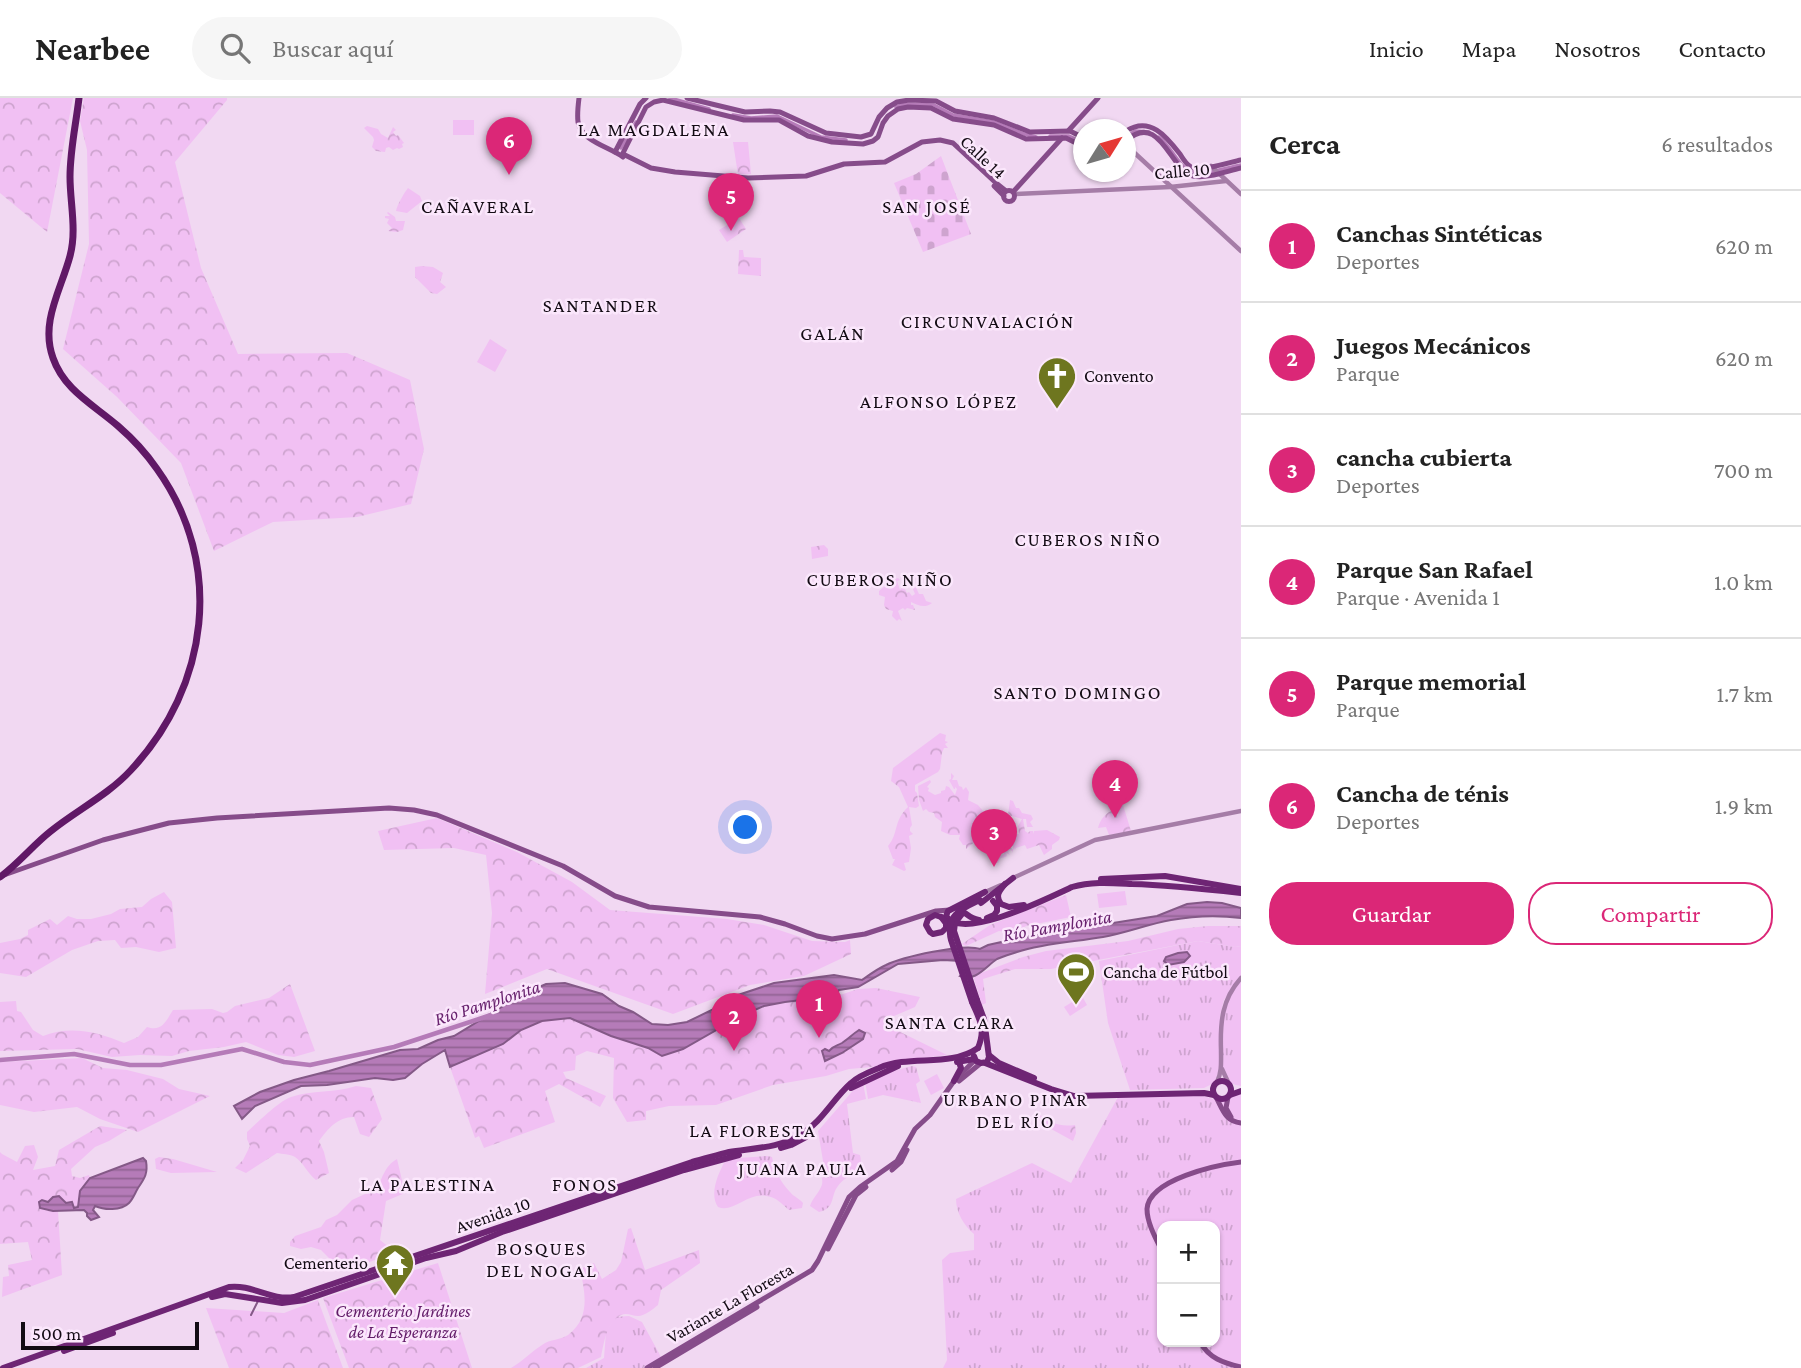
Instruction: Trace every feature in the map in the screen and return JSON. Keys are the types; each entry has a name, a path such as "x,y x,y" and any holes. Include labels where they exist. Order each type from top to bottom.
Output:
{"highway":[{"path":"1,876 50,831 116,785 153,744 169,720 186,684 200,624 200,587 196,560 183,516 172,492 140,447 74,391 60,373 51,350 49,324 52,306 71,253 71,155 79,98"},
{"path":"16,862 16,867 21,870"}],"main road":[{"path":"579,98 580,128 594,141 619,154"},
{"path":"619,154 640,104 646,98"},
{"path":"687,98 745,112 780,112 817,131 836,135 869,135 879,117 897,102 934,100 955,111 991,117 1030,132 1073,136"},
{"path":"1009,193 1098,98"},
{"path":"619,154 645,110 654,102 671,101 747,120 776,120 802,134 832,142 863,144 876,139 885,119 898,109 908,107 930,108 953,119 994,125 1026,139 1066,134"},
{"path":"1136,126 1153,128 1169,139 1191,166 1215,170 1241,167"},
{"path":"1136,135 1139,133 1150,135 1161,142 1189,175 1201,176 1241,160"},
{"path":"1066,134 1073,141"},
{"name":"Calle 14","path":"619,154 658,170 748,178 806,176 844,164 885,162 922,142 942,140 953,143 1009,193"},
{"path":"1,876 103,840 169,823 389,808 437,815 563,866 615,896 649,907 760,917 811,935 832,939 859,936 934,912 948,914 960,910 965,913 970,918 982,922 998,910 994,902 982,901 958,912 949,931"},
{"path":"948,914 955,924 982,922 1077,882 1128,877 1165,876 1241,891"},
{"path":"1165,876 1169,881 1165,885"},
{"path":"1173,877 1174,885"},
{"path":"1013,878 966,911 958,919 954,929 983,1032 974,1055 984,1062 1052,1090 1074,1096 1204,1093 1224,1099 1241,1089"},
{"path":"1003,885 998,894 1000,904 1009,907 1024,905"},
{"path":"956,940 961,928 1019,910 1078,885 1174,885 1241,891"},
{"path":"948,914 985,892"},
{"path":"963,923 967,919 965,913"},
{"path":"948,914 946,928 941,933 930,932 926,925 931,917 937,915 946,922 949,931 951,940 984,1019 989,1054 984,1062"},
{"path":"977,1049 984,1048 989,1054"},
{"name":"Avenida 10","path":"244,1287 268,1298 288,1303 304,1300 426,1258 456,1251 463,1245 631,1186 718,1160 791,1145 816,1128 853,1086 910,1062 948,1060 963,1057 977,1049"},
{"name":"Avenida 10","path":"948,1060 984,1062"},
{"path":"954,1082 961,1068 959,1062"},
{"path":"984,1062 1072,1092 1205,1090 1222,1080 1241,1089"},
{"name":"Variante La Floresta","path":"647,1368 805,1279 817,1269 849,1197 897,1161 911,1135 930,1115 954,1082 984,1062"},
{"name":"Variante La Floresta","path":"834,1232 856,1195 901,1163 913,1136 962,1078 984,1062"},
{"path":"1215,1084 1215,1096 1227,1118 1232,1122 1241,1122"},
{"path":"1229,1084 1231,1091 1226,1105 1227,1112 1241,1122"},
{"path":"1157,1229 1151,1213 1157,1194 1199,1175 1241,1164"},
{"path":"1157,1240 1147,1213 1154,1193 1196,1172 1241,1164"},
{"path":"453,1244 456,1251"},
{"name":"Avenida 10","path":"16,1368 216,1296 299,1296 453,1244 463,1245"},
{"path":"3,1368 228,1287 244,1287"},
{"path":"243,1297 237,1291 244,1287"},
{"name":"Variante La Floresta","path":"655,1368 774,1295"},
{"path":"1201,1347 1209,1358 1229,1368"},
{"path":"1203,1347 1215,1359 1241,1367"}],"street":[{"path":"1136,154 1241,251"},
{"name":"Calle 10","path":"1215,170 1241,194"},
{"name":"Calle 10","path":"1009,193 1170,187 1226,181"},
{"path":"1013,878 1096,840 1241,811"},
{"path":"934,912 1003,885"},
{"path":"1215,1084 1221,1072 1220,1030 1224,1004 1241,978"},
{"path":"1221,1062 1229,1084"}],"green space":[{"path":"0,98 73,98 47,232 0,193"},
{"path":"84,98 227,98 175,162 201,268 238,354 347,353 410,380 424,449 411,504 357,517 273,522 214,551 181,463 117,397 63,349 89,244 87,150 80,121"},
{"path":"453,120 474,120 474,135 453,135"},
{"path":"367,126 378,129 388,138 393,127 396,130 393,132 404,143 403,147 393,150 389,147 385,152 376,151 372,147 373,137 364,128"},
{"path":"733,142 748,142 751,174 738,175"},
{"path":"941,156 971,234 923,252 894,183 916,174"},
{"path":"408,188 420,196 422,201 407,213 396,211 401,199"},
{"path":"388,212 396,221 405,221 403,230 388,231 392,228 387,223 389,219 385,218 390,216"},
{"path":"739,218 746,229 727,242 719,230"},
{"path":"739,250 743,250 744,257 761,258 761,276 738,274"},
{"path":"415,267 433,267 443,273 440,282 446,287 437,294 431,293 415,277"},
{"path":"490,339 507,350 495,372 477,362"},
{"path":"824,545 828,549 828,556 812,559 811,547"},
{"path":"898,578 900,590 903,586 907,593 912,596 915,594 910,582 912,579 919,594 923,594 926,601 932,603 924,606 911,602 915,610 903,608 898,611 902,621 897,621 892,616 893,611 886,609 884,605 885,597 879,595 879,591 885,586 890,589 892,581 895,582"},
{"path":"940,733 946,735 945,741 948,742 945,744 948,748 944,748 938,772 915,785 919,806 909,807 912,825 910,831 913,834 909,836 909,862 904,863 904,871 892,865 895,859 888,846 900,817 908,807 899,787 891,781 893,768"},
{"path":"951,773 954,776 952,780 957,780 963,790 966,787 969,792 968,800 986,811 985,813 990,813 974,825 976,829 991,830 978,830 977,840 966,849 966,845 959,839 960,835 941,831 942,822 934,813 926,809 923,811 919,800 918,786 930,780 928,791 935,795 945,790 946,786 955,795 957,789 954,789 949,780"},
{"path":"1010,800 1022,813 1031,815 1033,819 1030,822 1033,827 1027,827 1026,819 1023,819 1025,831 1033,831 1034,834 1034,831 1047,830 1060,837 1044,855 1039,845 1027,849 1025,845 1015,850 1014,848 1012,853 1010,850 1010,855 1006,853 1007,856 995,863 999,859 996,855 999,857 1004,854 1006,849 994,851 992,848 995,846 990,844 1004,847 1006,845 1013,849 1013,846 1007,845 1009,835 1019,834 1018,826 1022,819 1008,815"},
{"path":"1123,805 1131,831 1109,835 1106,827 1098,828 1104,816"},
{"path":"437,818 517,852 572,882 610,910 727,919 764,925 812,941 850,940 851,954 804,976 750,985 673,1014 547,969 485,994 492,913 486,855 454,848 384,850 378,831"},
{"path":"1125,891 1127,905 1099,908 1097,894"},
{"path":"164,892 172,902 176,948 159,952 136,947 121,948 115,940 98,941 72,950 26,977 0,973 0,943 20,939 28,935 28,930 50,919 57,925 68,916 91,919 120,909 142,907"},
{"path":"1066,895 1071,917 1026,926 1014,933 999,931 966,946 962,944 990,925"},
{"path":"1241,926 1241,946 1198,941 1051,969 1015,969 983,979 986,1003 982,1005 973,976 1046,951 1128,941 1178,929"},
{"path":"1198,941 1241,946 1241,976 1224,1000 1220,1016 1220,1069 1214,1083 1204,1088 1130,1090 1108,1023 1099,961"},
{"path":"1241,980 1241,1086 1231,1083 1224,1073 1221,1041 1226,1003"},
{"path":"290,984 315,1051 294,1057 278,1055 246,1042 172,1056 112,1057 77,1049 0,1051 0,1002 16,1001 17,1011 21,1012 33,1030 43,1036 74,1030 124,1043 138,1037 147,1027 160,1027 173,1010 212,1009 223,1013 235,1006 269,998"},
{"path":"876,988 920,997 915,1007 887,1019 890,1027 947,1055 849,1069 826,1076 773,1085 716,1105 669,1106 646,1111 646,1120 627,1122 613,1098 614,1058 587,1051 576,1056 575,1070 563,1072 566,1078 606,1096 600,1107 559,1084 545,1091 555,1122 484,1148 479,1136 475,1138 450,1067 503,1044 521,1030 542,1021 570,1018 662,1056 683,1049 764,1006"},
{"name":"Cancha de Fútbol","path":"1082,996 1087,1005 1070,1016 1064,1007"},
{"path":"82,1058 103,1068 127,1070 163,1079 179,1089 210,1096 138,1132 100,1119 77,1107 34,1112 0,1105 0,1062"},
{"path":"916,1067 920,1081 916,1084 921,1103 883,1095 868,1099 865,1081"},
{"path":"937,1074 944,1088 931,1095 924,1081"},
{"path":"863,1083 866,1099 847,1104 853,1153 860,1155 860,1166 841,1182 828,1208 819,1212 810,1206 822,1185 821,1170 824,1167 818,1131 857,1086"},
{"path":"356,1086 371,1088 382,1119 369,1137 360,1134 354,1117 338,1121 330,1128 319,1141 329,1173 316,1180 295,1157 277,1153 246,1173 235,1168 243,1160 250,1146 247,1132 280,1103 299,1095"},
{"path":"1241,1093 1241,1368 943,1368 947,1360 942,1260 950,1253 974,1250 974,1234 961,1218 956,1199 1032,1163 1071,1183 1118,1097 1201,1095 1222,1102"},
{"path":"1039,1115 1060,1125 1075,1125 1073,1141 1042,1124"},
{"path":"100,1126 127,1130 95,1147 71,1169 72,1176 80,1178 89,1175 90,1178 80,1191 78,1207 53,1211 58,1211 62,1275 2,1297 3,1277 9,1276 8,1265 32,1260 28,1242 0,1244 0,1152 17,1162 25,1146 34,1145 38,1157 33,1170 55,1166 59,1150"},
{"path":"159,1157 217,1172 171,1173 156,1169 155,1159"},
{"path":"772,1157 783,1184 803,1203 802,1208 789,1210 776,1199 763,1195 730,1207 718,1207 714,1190 725,1161"},
{"path":"397,1159 405,1193 386,1201 380,1240 390,1248 383,1257 356,1267 331,1260 321,1250 290,1246 295,1236 321,1227 352,1200 375,1192 386,1169"},
{"path":"631,1228 645,1270 699,1250 700,1263 661,1290 658,1305 649,1312 638,1316 623,1314 616,1319 607,1334 601,1357 578,1368 511,1368 545,1343 565,1337 575,1328 583,1313 584,1304 580,1269 594,1263 602,1279 616,1270 621,1262 628,1229"},
{"name":"Cementerio Jardines de La Esperanza","path":"438,1263 472,1368 349,1368 323,1298"},
{"path":"318,1300 343,1368 229,1368 206,1308 284,1313"},
{"path":"629,1316 642,1322 661,1357 643,1368 586,1368 604,1358 606,1332 615,1317"}],"shaded area":[{"path":"1207,902 1241,908 1241,918 1215,916 1179,919 1103,937 1038,947 999,958 971,977 960,976 965,971 961,961 898,964 858,987 839,990 835,996 764,1006 683,1049 662,1056 570,1018 542,1021 521,1030 503,1044 450,1067 445,1050 405,1078 375,1078 301,1086 255,1106 242,1119 234,1106 260,1092 294,1080 400,1050 418,1049 454,1036 523,994 546,984 565,983 602,994 652,1024 668,1025 687,1022 720,1006 729,998 774,983 834,975 862,980 886,965 919,955 947,949 980,949 1019,938 1157,916 1187,904"},
{"path":"1187,952 1190,956 1184,962 1168,965 1164,961 1166,957"},
{"path":"859,1030 865,1033 863,1039 825,1061 822,1051 829,1051"},
{"path":"143,1158 147,1169 145,1175 126,1206 112,1209 95,1206 93,1210 99,1217 91,1220 84,1210 53,1211 40,1208 39,1202 42,1200 48,1202 59,1196 66,1203 72,1202 74,1208 78,1207 80,1191 90,1178"}],"waterway":[{"path":"670,98 709,109"},
{"path":"896,107 903,104 934,105 953,115 994,122 1036,137"},
{"path":"733,115 751,118 777,116 821,137 846,140"},
{"path":"621,148 636,122"},
{"path":"1136,131 1149,132"},
{"path":"1050,136 1073,138"},
{"path":"1159,137 1190,171 1204,173 1241,165"},
{"name":"Río Pamplonita","path":"0,1060 74,1054 130,1065 161,1065 242,1049 284,1062 310,1065 394,1047 491,1015"},
{"path":"251,1315 258,1301"}],"place":[{"name":"Cancha de ténis","path":"509,175"},
{"name":"Parque memorial","path":"731,231"},
{"name":"Convento","path":"1057,410"},
{"name":"Parque San Rafael","path":"1115,818"},
{"name":"cancha cubierta","path":"994,867"},
{"name":"Cancha de Fútbol","path":"1076,1006"},
{"name":"Canchas Sintéticas","path":"819,1038"},
{"name":"Juegos Mecánicos","path":"734,1051"},
{"name":"Cementerio","path":"395,1297"}],"district":[{"name":"LA MAGDALENA","path":"654,129"},
{"name":"CAÑAVERAL","path":"478,206"},
{"name":"SAN JOSÉ","path":"927,206"},
{"name":"SANTANDER","path":"601,305"},
{"name":"CIRCUNVALACIÓN","path":"988,321"},
{"name":"GALÁN","path":"833,333"},
{"name":"ALFONSO LÓPEZ","path":"939,401"},
{"name":"CUBEROS NIÑO","path":"1088,539"},
{"name":"CUBEROS NIÑO","path":"880,579"},
{"name":"SANTO DOMINGO","path":"1078,692"},
{"name":"SANTA CLARA","path":"950,1022"},
{"name":"URBANO PINAR DEL RÍO","path":"1016,1110"},
{"name":"LA FLORESTA","path":"753,1130"},
{"name":"JUANA PAULA","path":"803,1168"},
{"name":"LA PALESTINA","path":"428,1184"},
{"name":"FONOS","path":"585,1184"},
{"name":"BOSQUES DEL NOGAL","path":"542,1259"}]}
